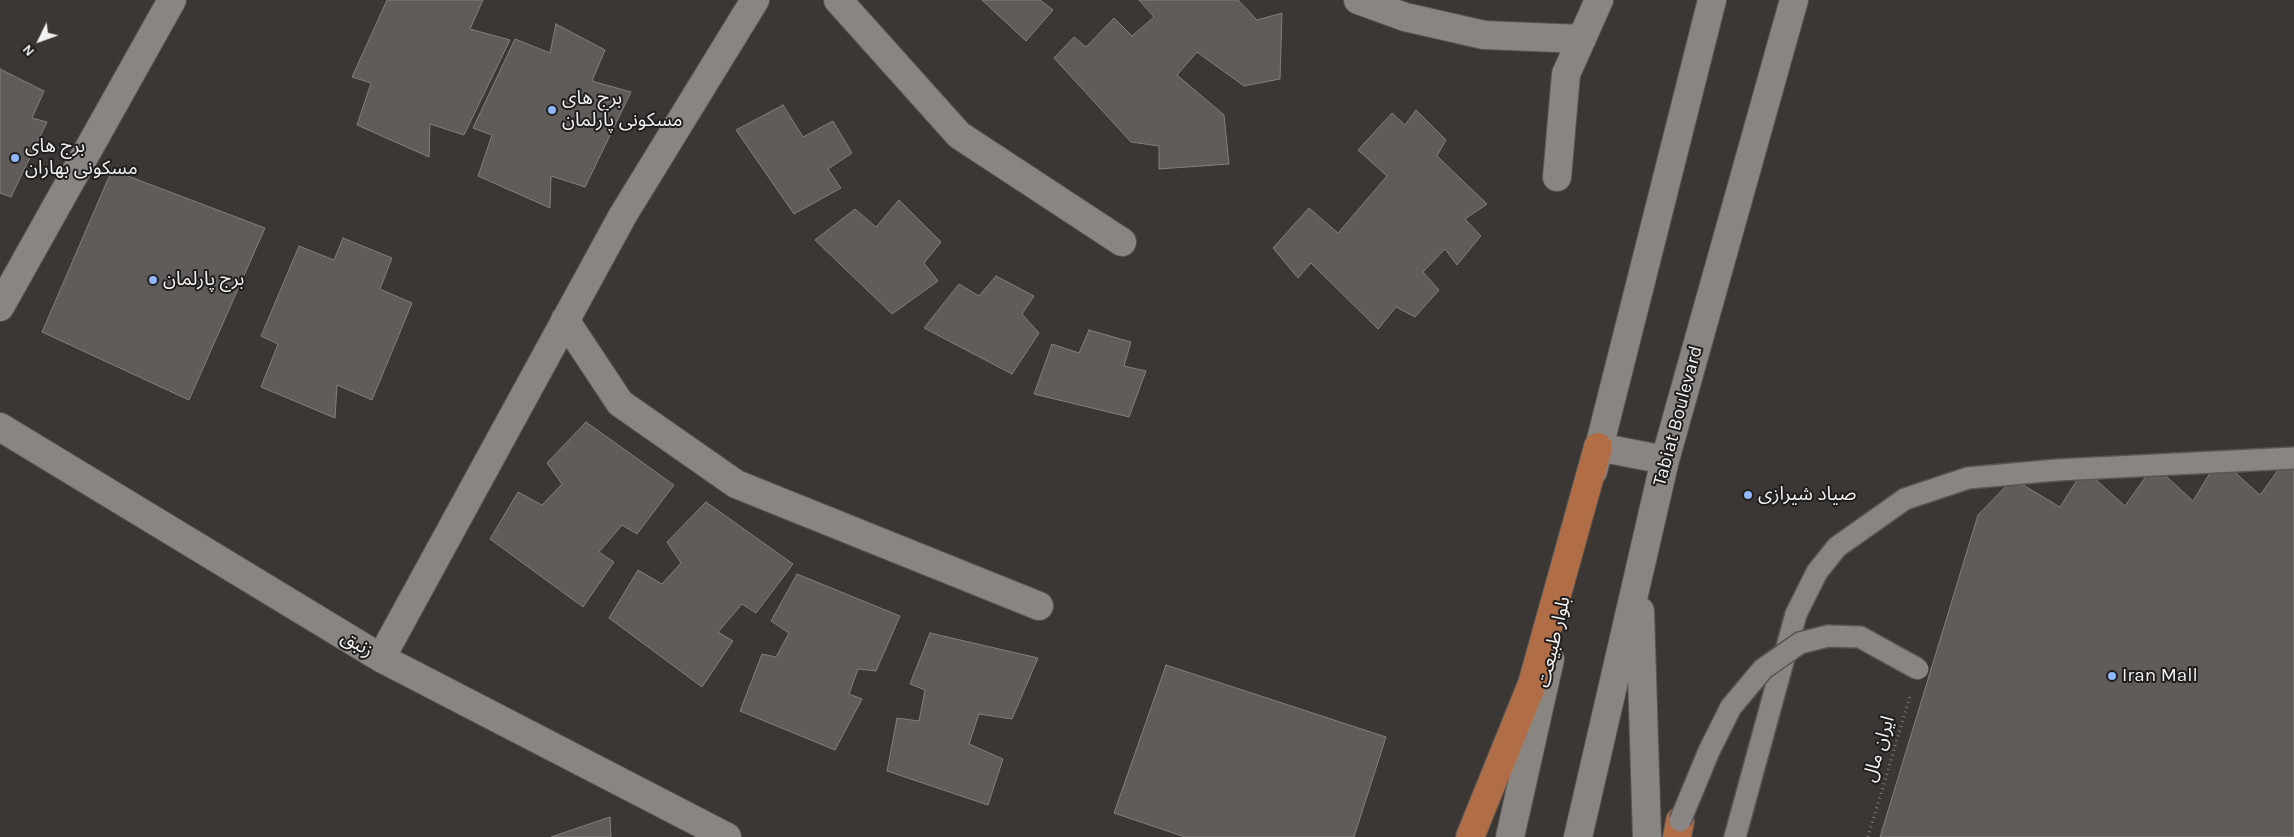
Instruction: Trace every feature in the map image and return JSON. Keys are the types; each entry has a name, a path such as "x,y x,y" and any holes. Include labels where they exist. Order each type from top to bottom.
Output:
{"highway":[{"path":"1470,837 1532,684 1598,447"}],"street":[{"path":"0,307 172,0"},
{"path":"381,658 623,215 755,0"},
{"path":"838,0 959,135 1122,242"},
{"path":"1358,0 1405,17 1484,35 1582,39"},
{"path":"1558,177 1566,74 1599,0"},
{"path":"1665,460 1598,447 1712,0"},
{"name":"Tabiat Boulevard","path":"1578,837 1665,460 1794,0"},
{"path":"565,320 620,403 736,484 1039,606"},
{"name":"زنبق","path":"0,427 381,658 727,837"},
{"name":"بلوار طبیعت","path":"1510,837 1598,447"},
{"path":"1639,572 1648,837"},
{"path":"1632,837 1646,790"}],"lane":[{"path":"1736,837 1796,614 1813,580 1837,547 1905,499 1968,478 2057,470 2294,458"},
{"path":"1679,829 1710,751 1732,707 1763,669 1800,643 1828,636 1860,637 1918,669"}],"path":[{"name":"ایران مال","path":"1868,837 1918,669"}],"building":[{"path":"387,0 483,0 470,29 510,40 464,135 430,124 429,157 357,125 371,83 352,77"},
{"path":"982,0 1040,0 1053,10 1026,41"},
{"path":"1139,0 1238,0 1257,20 1282,13 1280,79 1244,86 1197,52 1177,75 1224,115 1229,164 1159,169 1159,146 1131,142 1054,58 1074,37 1086,47 1114,18 1132,36 1154,17"},
{"name":"برج های مسکونی پارلمان","path":"556,24 605,50 592,81 631,92 585,187 551,176 550,208 478,176 492,135 473,128 515,39 550,53"},
{"name":"برج های مسکونی بهاران","path":"0,69 44,91 32,118 47,122 11,197 0,193"},
{"path":"783,105 803,137 833,121 852,153 828,169 841,188 794,214 736,130"},
{"path":"1416,110 1446,140 1437,156 1487,204 1465,219 1481,236 1457,265 1445,249 1423,272 1439,290 1415,317 1396,307 1378,329 1311,263 1298,278 1273,248 1309,208 1338,233 1387,176 1358,150 1392,113 1405,125"},
{"name":"برج پارلمان","path":"112,170 265,228 189,400 42,332"},
{"path":"899,200 941,242 924,263 938,281 892,314 815,240 855,209 876,227"},
{"path":"343,238 392,258 380,289 412,303 372,400 337,385 335,418 261,387 278,344 261,336 299,246 334,260"},
{"path":"996,276 1034,296 1022,314 1039,333 1012,374 924,328 959,284 979,296"},
{"path":"1089,330 1131,342 1124,366 1146,371 1129,417 1034,394 1052,344 1079,353"},
{"path":"586,422 674,485 637,534 622,525 599,552 614,562 583,607 490,539 518,492 542,505 562,484 547,463"},
{"name":"Iran Mall","path":"2219,458 2260,495 2287,458 2294,464 2294,837 1880,837 1978,515 2013,479 2060,507 2084,469 2125,506 2154,465 2193,501"},
{"path":"706,502 793,564 756,613 742,604 718,632 733,641 702,687 609,618 638,570 662,584 681,563 667,542"},
{"path":"797,574 900,616 876,671 858,669 849,694 862,699 835,750 740,711 762,654 776,657 789,633 771,621"},
{"path":"930,633 1038,658 1012,719 979,714 969,744 1003,759 988,805 887,771 897,718 919,721 925,690 910,684"},
{"path":"1166,665 1386,737 1354,837 1185,837 1114,813"},
{"path":"610,817 611,837 551,837"}],"place":[{"name":"برج های مسکونی پارلمان","path":"552,110"},
{"name":"برج های مسکونی بهاران","path":"15,158"},
{"name":"برج پارلمان","path":"153,280"},
{"name":"صیاد شیرازی","path":"1748,495"},
{"name":"Iran Mall","path":"2112,676"}]}
